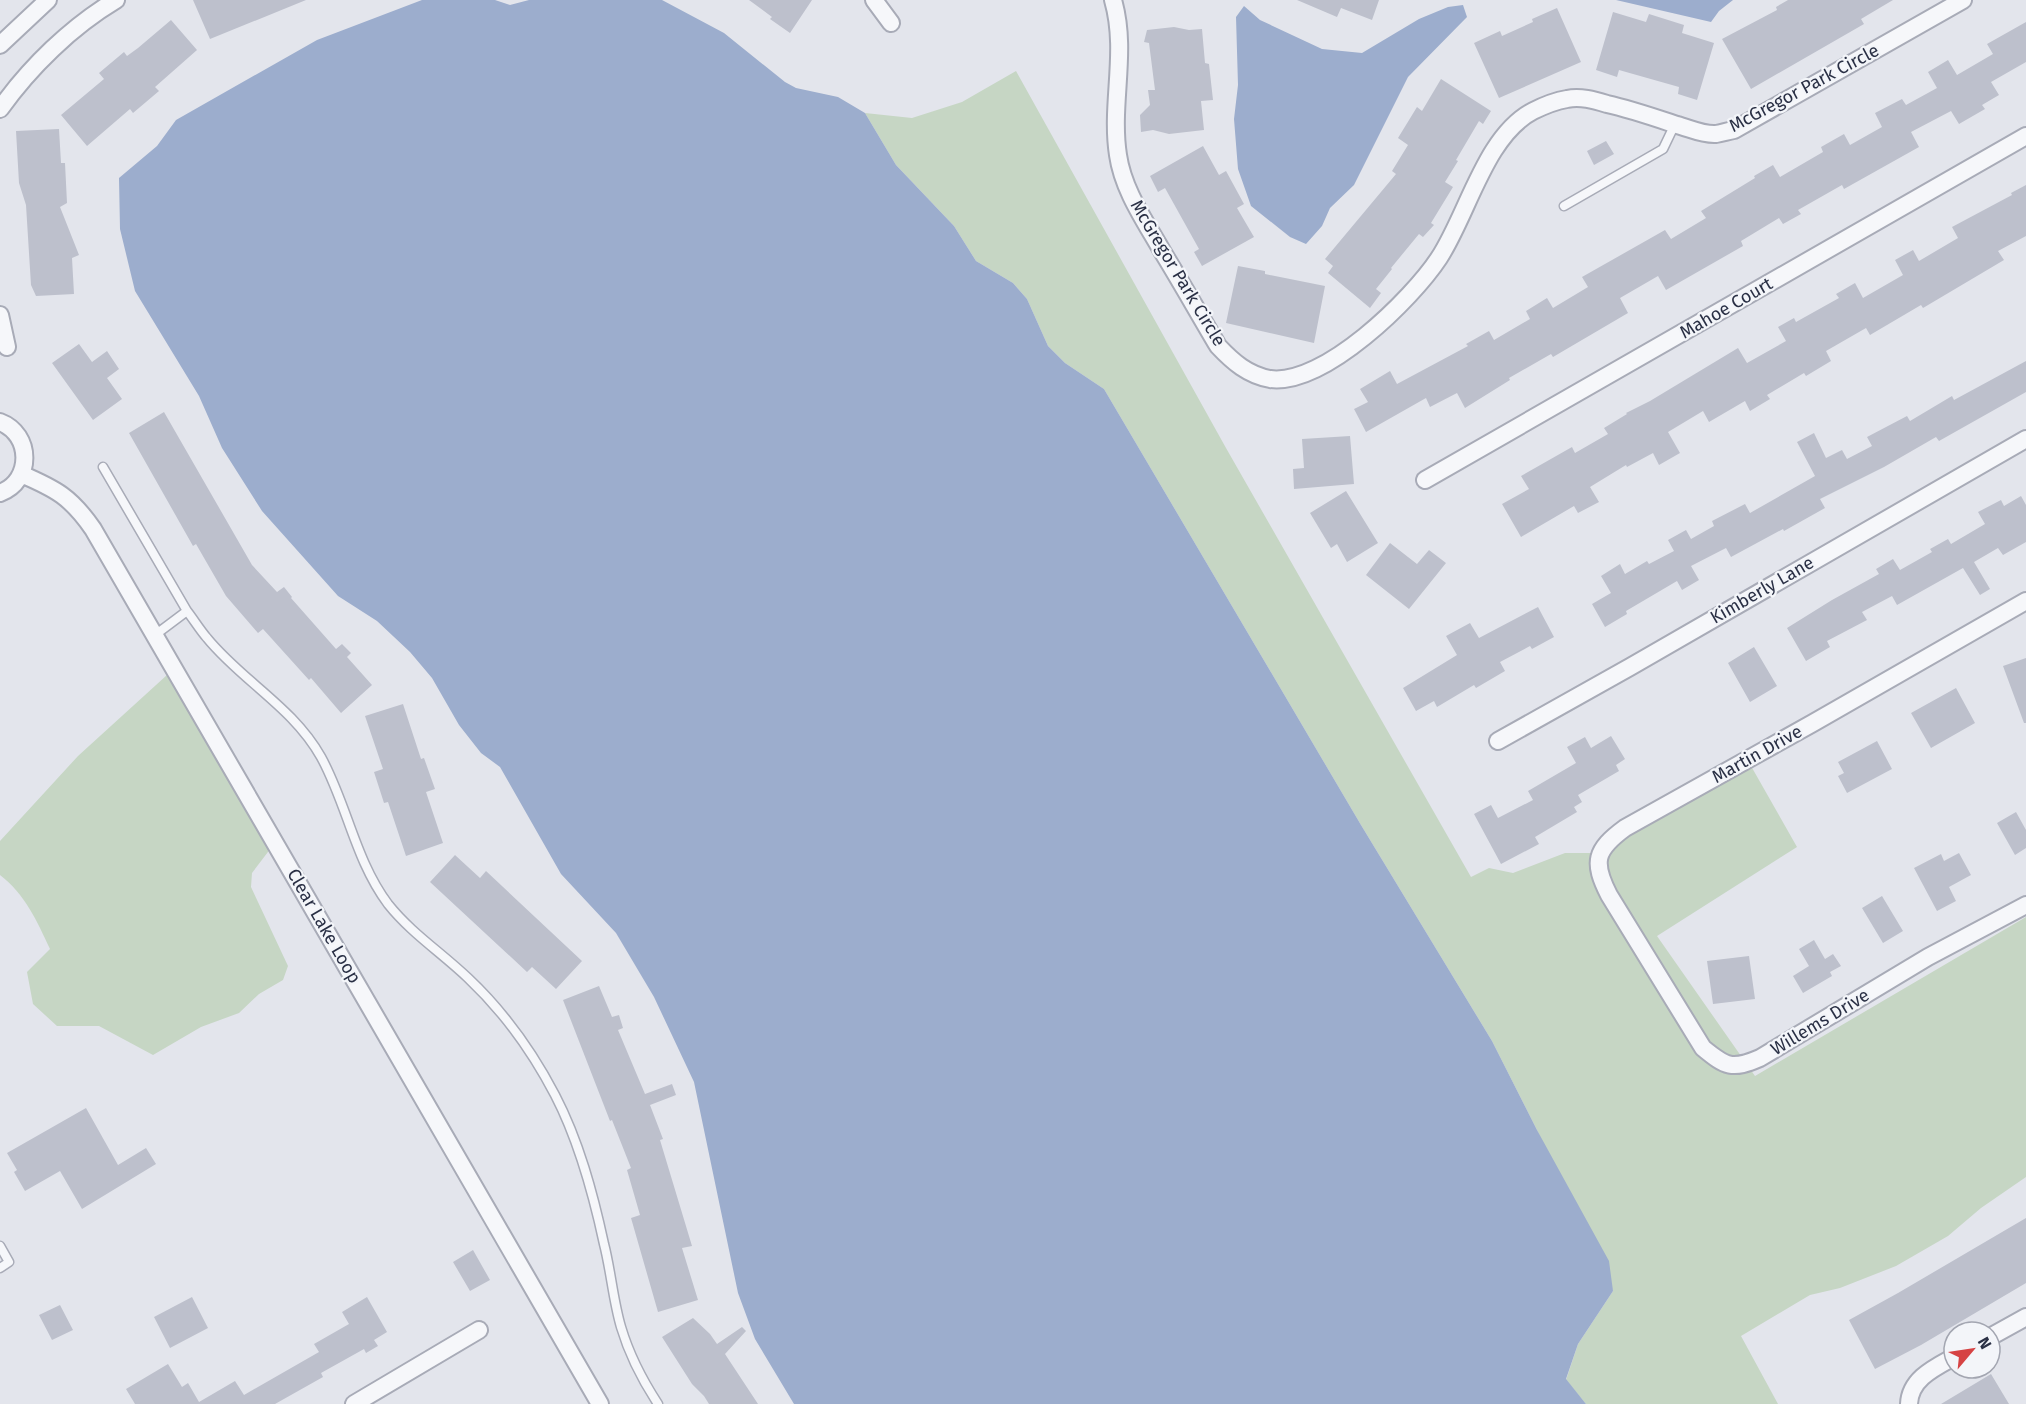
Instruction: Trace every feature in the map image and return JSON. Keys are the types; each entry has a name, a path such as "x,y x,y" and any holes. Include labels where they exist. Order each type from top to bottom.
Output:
{"street":[{"path":"0,45 48,0"},
{"path":"0,110 27,76 52,51 87,19 116,0"},
{"path":"874,0 891,23"},
{"name":"McGregor Park Circle","path":"1113,0 1118,16 1120,38 1116,134 1118,156 1124,177 1141,215 1218,346 1232,361 1250,373 1272,379 1293,376 1316,368 1372,332 1406,300 1448,243 1488,159 1500,140 1512,125 1531,112 1568,98 1589,99 1714,134 1734,130 1963,0"},
{"name":"Mahoe Court","path":"1425,480 2026,136"},
{"path":"0,315 7,347"},
{"path":"0,422 14,430 25,451 25,463 21,474 14,484 0,492"},
{"name":"Kimberly Lane","path":"1498,741 2026,439"},
{"name":"Clear Lake Loop","path":"21,474 52,487 81,511 93,529 600,1404"},
{"name":"Martin Drive","path":"1650,961 1599,876 1598,855 1610,838 2026,600"},
{"name":"Willems Drive","path":"1650,961 1703,1048 1721,1063 1741,1066 1760,1058 1928,957 2026,905"},
{"path":"2002,1330 2026,1317"},
{"path":"354,1404 479,1330"},
{"path":"1909,1404 1914,1386 1926,1373 1942,1364"}],"lane":[{"path":"1564,206 1663,149 1675,124"},
{"path":"103,467 187,611 207,639 279,705 320,756 363,860 388,903 415,932 495,1006 537,1064 561,1107 581,1156 604,1242 621,1326 633,1357 658,1404"},
{"path":"155,635 187,611"},
{"path":"0,1246 9,1262 0,1268"}],"green space":[{"path":"1016,71 1226,448 1471,877 1489,868 1513,873 1565,853 1595,853 1751,766 1797,847 1657,936 1755,1076 2026,917 2026,1177 1981,1208 1948,1236 1896,1266 1840,1288 1810,1295 1741,1336 1778,1404 1586,1404 1566,1380 1578,1344 1613,1291 1492,1041 1361,825 1104,389 1065,363 1048,346 1027,299 1013,283 976,261 954,226 896,165 865,113 912,118 962,102"},
{"path":"167,675 271,848 252,873 251,887 288,966 283,980 259,994 239,1013 201,1027 153,1055 99,1026 57,1026 33,1004 27,972 50,949 23,899 0,875 0,841 78,756"}],"water":[{"path":"422,0 495,0 510,5 529,0 662,0 724,33 785,82 796,88 838,97 865,113 896,165 954,226 976,261 1013,283 1027,299 1048,346 1065,363 1104,389 1361,825 1492,1041 1537,1130 1609,1261 1613,1291 1578,1344 1566,1379 1586,1404 794,1404 755,1339 738,1293 694,1082 654,997 616,933 561,874 500,767 481,753 459,725 432,678 410,652 377,621 338,596 262,511 222,448 199,396 135,291 120,229 119,178 157,146 176,120 317,40"},
{"path":"1616,0 1733,0 1719,11 1711,22"},
{"path":"1463,5 1467,17 1408,77 1354,185 1330,208 1322,226 1306,244 1290,237 1251,206 1238,169 1234,119 1238,85 1236,17 1244,6 1260,20 1322,49 1362,53 1419,19 1448,7"}],"building":[{"path":"193,0 306,0 210,39"},
{"path":"749,0 812,0 790,33"},
{"path":"1297,0 1379,0 1372,20 1341,8 1337,17"},
{"path":"1788,0 1893,0 1861,19 1864,24 1751,89 1722,39 1777,10 1776,7"},
{"path":"1557,8 1581,62 1499,98 1474,43 1500,31 1502,36"},
{"path":"1613,12 1646,22 1649,14 1684,25 1682,33 1714,43 1697,100 1678,94 1679,87 1619,70 1617,77 1596,70"},
{"path":"171,20 197,50 155,87 159,91 133,113 130,109 87,146 61,115 104,79 99,73 124,52 127,56 138,48"},
{"path":"2026,22 2026,62 1991,82 1999,95 1982,105 1985,109 1959,124 1951,111 1911,132 1919,147 1844,189 1842,185 1798,210 1801,214 1783,224 1779,218 1741,241 1743,246 1666,290 1658,276 1620,298 1628,313 1553,357 1551,354 1509,378 1510,380 1465,408 1457,393 1430,407 1426,398 1366,432 1354,409 1368,402 1360,389 1390,371 1397,384 1468,346 1466,344 1489,331 1494,340 1530,319 1526,311 1547,298 1553,308 1588,287 1582,277 1665,230 1671,239 1706,218 1701,211 1773,165 1780,177 1823,152 1821,147 1844,134 1850,145 1882,127 1875,113 1902,99 1906,105 1937,88 1928,72 1948,60 1957,75 1993,54 1987,44"},
{"path":"1174,27 1189,30 1202,29 1205,63 1209,64 1213,100 1201,101 1204,130 1169,134 1153,130 1141,132 1140,115 1150,105 1148,90 1155,90 1149,43 1144,42 1147,30"},
{"path":"1441,79 1491,111 1483,124 1479,121 1445,182 1453,187 1431,223 1434,225 1423,237 1419,234 1391,268 1376,289 1381,293 1370,308 1328,273 1333,266 1325,259 1396,174 1392,171 1408,145 1398,138 1417,107 1422,111"},
{"path":"59,129 61,163 65,163 67,203 60,207 79,255 72,258 74,294 36,296 31,285 26,205 19,183 16,131"},
{"path":"1606,141 1614,154 1594,165 1587,151"},
{"path":"1203,146 1219,175 1226,171 1244,204 1237,208 1254,237 1202,266 1194,252 1199,249 1165,188 1158,192 1150,176"},
{"path":"2026,185 2026,236 1998,251 2004,260 1923,308 1921,305 1870,335 1866,328 1826,351 1831,361 1806,376 1804,373 1767,395 1770,399 1750,411 1745,401 1709,422 1703,411 1668,432 1680,453 1659,465 1653,453 1627,467 1626,465 1590,487 1599,502 1578,513 1574,506 1521,537 1502,504 1529,489 1521,476 1572,447 1575,453 1608,434 1604,428 1626,413 1738,348 1747,363 1786,341 1778,327 1794,318 1796,322 1839,298 1836,294 1855,283 1863,298 1903,275 1895,260 1913,250 1919,261 1958,238 1952,227"},
{"path":"1238,266 1325,286 1314,343 1226,323"},
{"path":"79,344 92,362 107,351 119,369 107,378 122,399 93,420 52,363"},
{"path":"2026,361 2026,392 1939,441 1936,437 1884,467 1820,499 1825,508 1784,531 1783,529 1731,557 1726,548 1691,566 1699,580 1682,590 1677,581 1626,611 1627,614 1605,627 1592,604 1611,593 1601,576 1620,564 1625,574 1647,561 1649,564 1674,551 1668,540 1686,530 1691,539 1714,526 1712,521 1745,504 1750,513 1815,476 1797,442 1814,433 1826,458 1842,450 1847,459 1872,446 1867,437 1907,416 1910,421 1952,396 1954,400"},
{"path":"164,412 252,565 277,592 284,587 336,649 342,644 351,653 347,657 372,685 341,713 311,678 309,680 263,629 258,633 226,596 196,544 193,546 129,433"},
{"path":"1350,436 1354,484 1294,489 1293,469 1304,468 1302,439"},
{"path":"1346,491 1378,543 1347,562 1337,544 1331,548 1310,513"},
{"path":"2021,496 2026,505 2026,542 2003,555 1998,548 1974,562 1990,589 1980,595 1963,568 1897,605 1892,596 1862,612 1867,620 1827,641 1830,647 1806,661 1787,628 1879,574 1876,569 1893,559 1900,570 1932,552 1930,549 1948,539 1951,544 1985,524 1978,512 2001,500 2004,506"},
{"path":"1390,543 1417,564 1429,550 1446,563 1409,609 1366,575"},
{"path":"1538,607 1554,637 1532,649 1530,646 1500,662 1505,671 1476,688 1474,685 1437,707 1434,701 1416,711 1403,688 1457,655 1446,636 1470,623 1479,638"},
{"path":"1754,647 1777,686 1750,702 1728,663"},
{"path":"2026,658 2026,723 2024,723 2003,666"},
{"path":"1956,688 1975,723 1931,748 1911,713"},
{"path":"403,704 421,759 424,758 435,789 426,792 443,843 406,856 388,802 384,803 374,772 383,769 365,716"},
{"path":"1611,736 1625,759 1616,765 1619,771 1578,795 1582,802 1574,807 1577,812 1535,837 1539,844 1501,864 1474,814 1491,805 1498,818 1533,800 1528,791 1576,763 1567,747 1585,737 1591,748"},
{"path":"1877,741 1892,769 1847,793 1838,776 1844,773 1838,762"},
{"path":"2016,812 2026,830 2026,848 2015,855 1997,823"},
{"path":"1959,853 1971,875 1949,887 1956,901 1937,911 1914,868 1941,854 1944,861"},
{"path":"455,855 480,878 486,871 582,961 556,989 532,967 527,972 430,882"},
{"path":"1882,896 1903,931 1883,943 1862,908"},
{"path":"1814,940 1825,959 1833,954 1841,966 1830,972 1832,976 1803,993 1793,976 1809,966 1799,949"},
{"path":"1749,956 1755,999 1713,1004 1707,961"},
{"path":"599,986 612,1017 619,1015 623,1028 618,1030 645,1094 672,1084 676,1095 650,1105 663,1139 660,1140 692,1246 682,1248 698,1300 658,1312 631,1218 640,1215 627,1170 631,1168 612,1120 610,1121 563,1000"},
{"path":"86,1108 118,1165 146,1148 156,1164 82,1209 60,1171 25,1191 14,1172 17,1170 7,1153"},
{"path":"2026,1218 2026,1283 1963,1320 1942,1320 1942,1333 1875,1369 1849,1320"},
{"path":"473,1250 490,1280 470,1291 453,1262"},
{"path":"192,1297 208,1328 170,1348 154,1317"},
{"path":"367,1297 387,1332 374,1340 378,1346 366,1353 364,1349 321,1373 323,1377 275,1404 135,1404 126,1389 168,1364 182,1387 188,1383 199,1402 235,1381 244,1395 319,1352 314,1344 349,1324 342,1312"},
{"path":"60,1305 73,1330 52,1340 39,1315"},
{"path":"693,1318 717,1344 742,1327 746,1331 725,1354 758,1404 709,1404 692,1384 662,1337"},
{"path":"1981,1380 1995,1380 2009,1404 1941,1404"}]}
